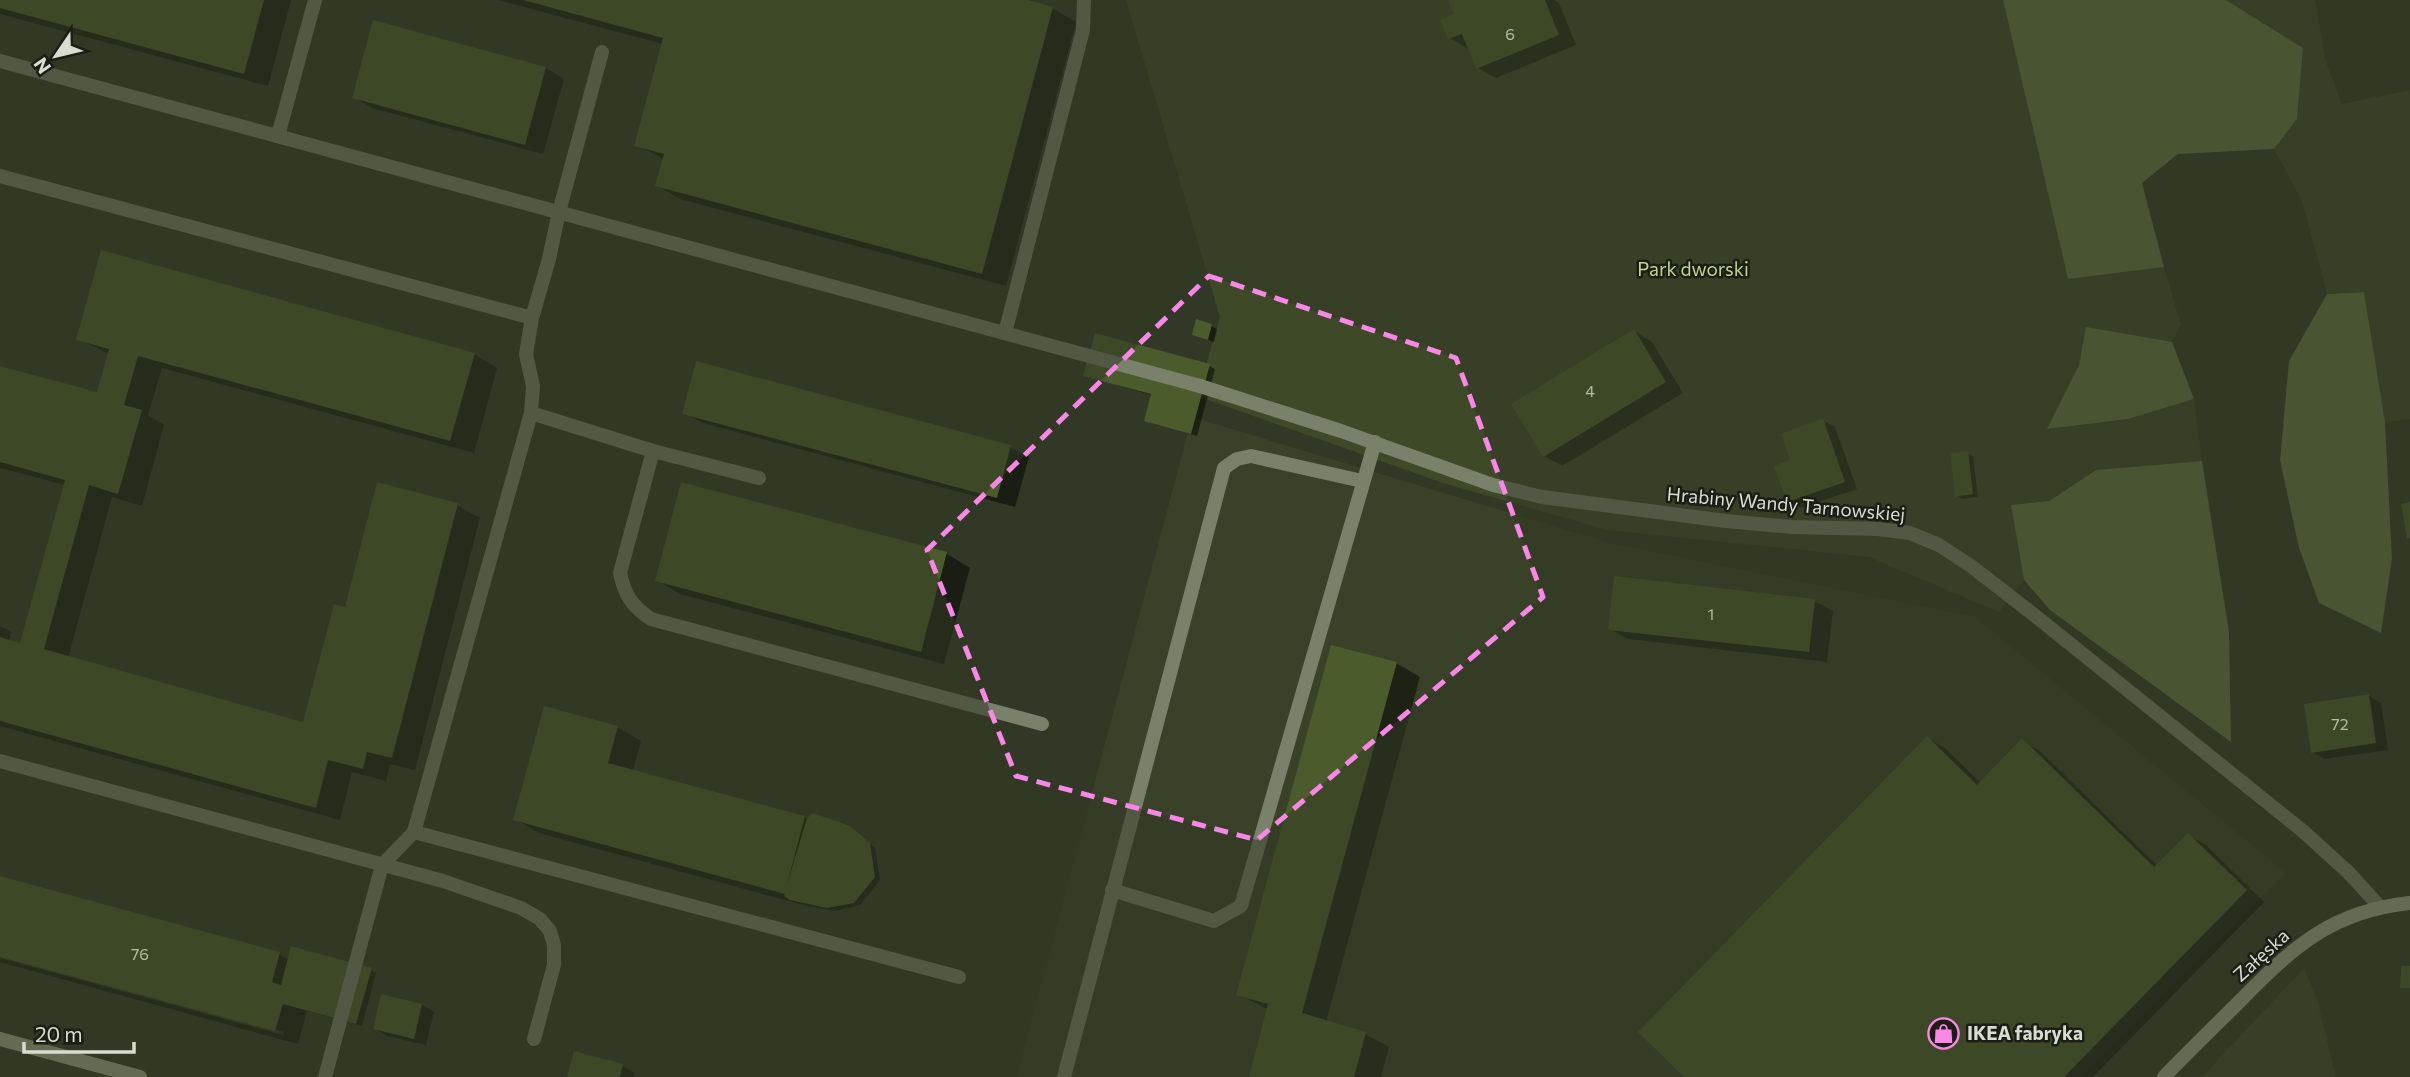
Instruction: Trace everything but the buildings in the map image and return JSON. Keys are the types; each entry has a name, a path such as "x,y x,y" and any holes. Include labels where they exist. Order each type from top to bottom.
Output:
{"street":[{"path":"278,136 315,0"},
{"path":"1005,333 1083,30 1084,0"},
{"path":"325,1077 382,865 414,832 531,413 533,386 526,354 532,318 602,52"},
{"name":"Hrabiny Wandy Tarnowskiej","path":"0,61 1200,386 1375,442 1493,485 1542,497 1726,522 1910,533 1939,545 1971,566 2038,618 2304,832 2381,907"},
{"path":"0,176 532,318"},
{"path":"531,413 653,451 759,478"},
{"path":"1112,890 1213,921 1241,905 1375,442"},
{"path":"653,451 620,573 624,593 635,608 651,619 1042,724"},
{"path":"1064,1077 1224,468 1237,459 1251,456 1362,481"},
{"path":"0,761 443,881 521,908 540,919 550,931 554,945 554,965 534,1039"},
{"path":"414,832 960,977"},
{"name":"Załęska","path":"2164,1077 2284,957 2349,916 2381,907 2410,903"},
{"path":"0,1039 140,1077"}],"highlighted area":[{"path":"1209,276 1456,358 1543,597 1257,840 1016,776 927,550"}],"shaded area":[{"path":"1192,417 1610,543 1975,617 2286,873 2080,1077 1016,1077"}],"green space":[{"name":"Park dworski","path":"1126,0 2003,0 2068,279 2164,267 2181,325 2172,342 2086,328 2079,365 2048,429 2128,419 2194,399 2202,461 2096,470 2049,501 2011,505 2024,580 1999,612 1869,557 1607,530 1443,483 1197,396 1220,317"},
{"path":"2003,0 2226,0 2303,48 2297,119 2274,149 2178,154 2142,183 2164,267 2068,279"},
{"path":"2226,0 2315,0 2326,62 2342,104 2410,90 2410,419 2385,422 2364,292 2327,294 2302,201 2274,149 2297,119 2303,48"},
{"path":"2364,292 2385,422 2392,559 2381,633 2319,603 2299,548 2280,460 2289,361 2327,294"},
{"path":"2086,327 2172,342 2194,399 2128,419 2047,429 2079,365"},
{"path":"2202,461 2229,632 2231,742 2050,610 2024,580 2011,505 2049,501 2096,470"},
{"path":"2304,968 2317,999 2336,1077 2202,1077"}],"place":[{"name":"IKEA fabryka","path":"1944,1033"}]}
